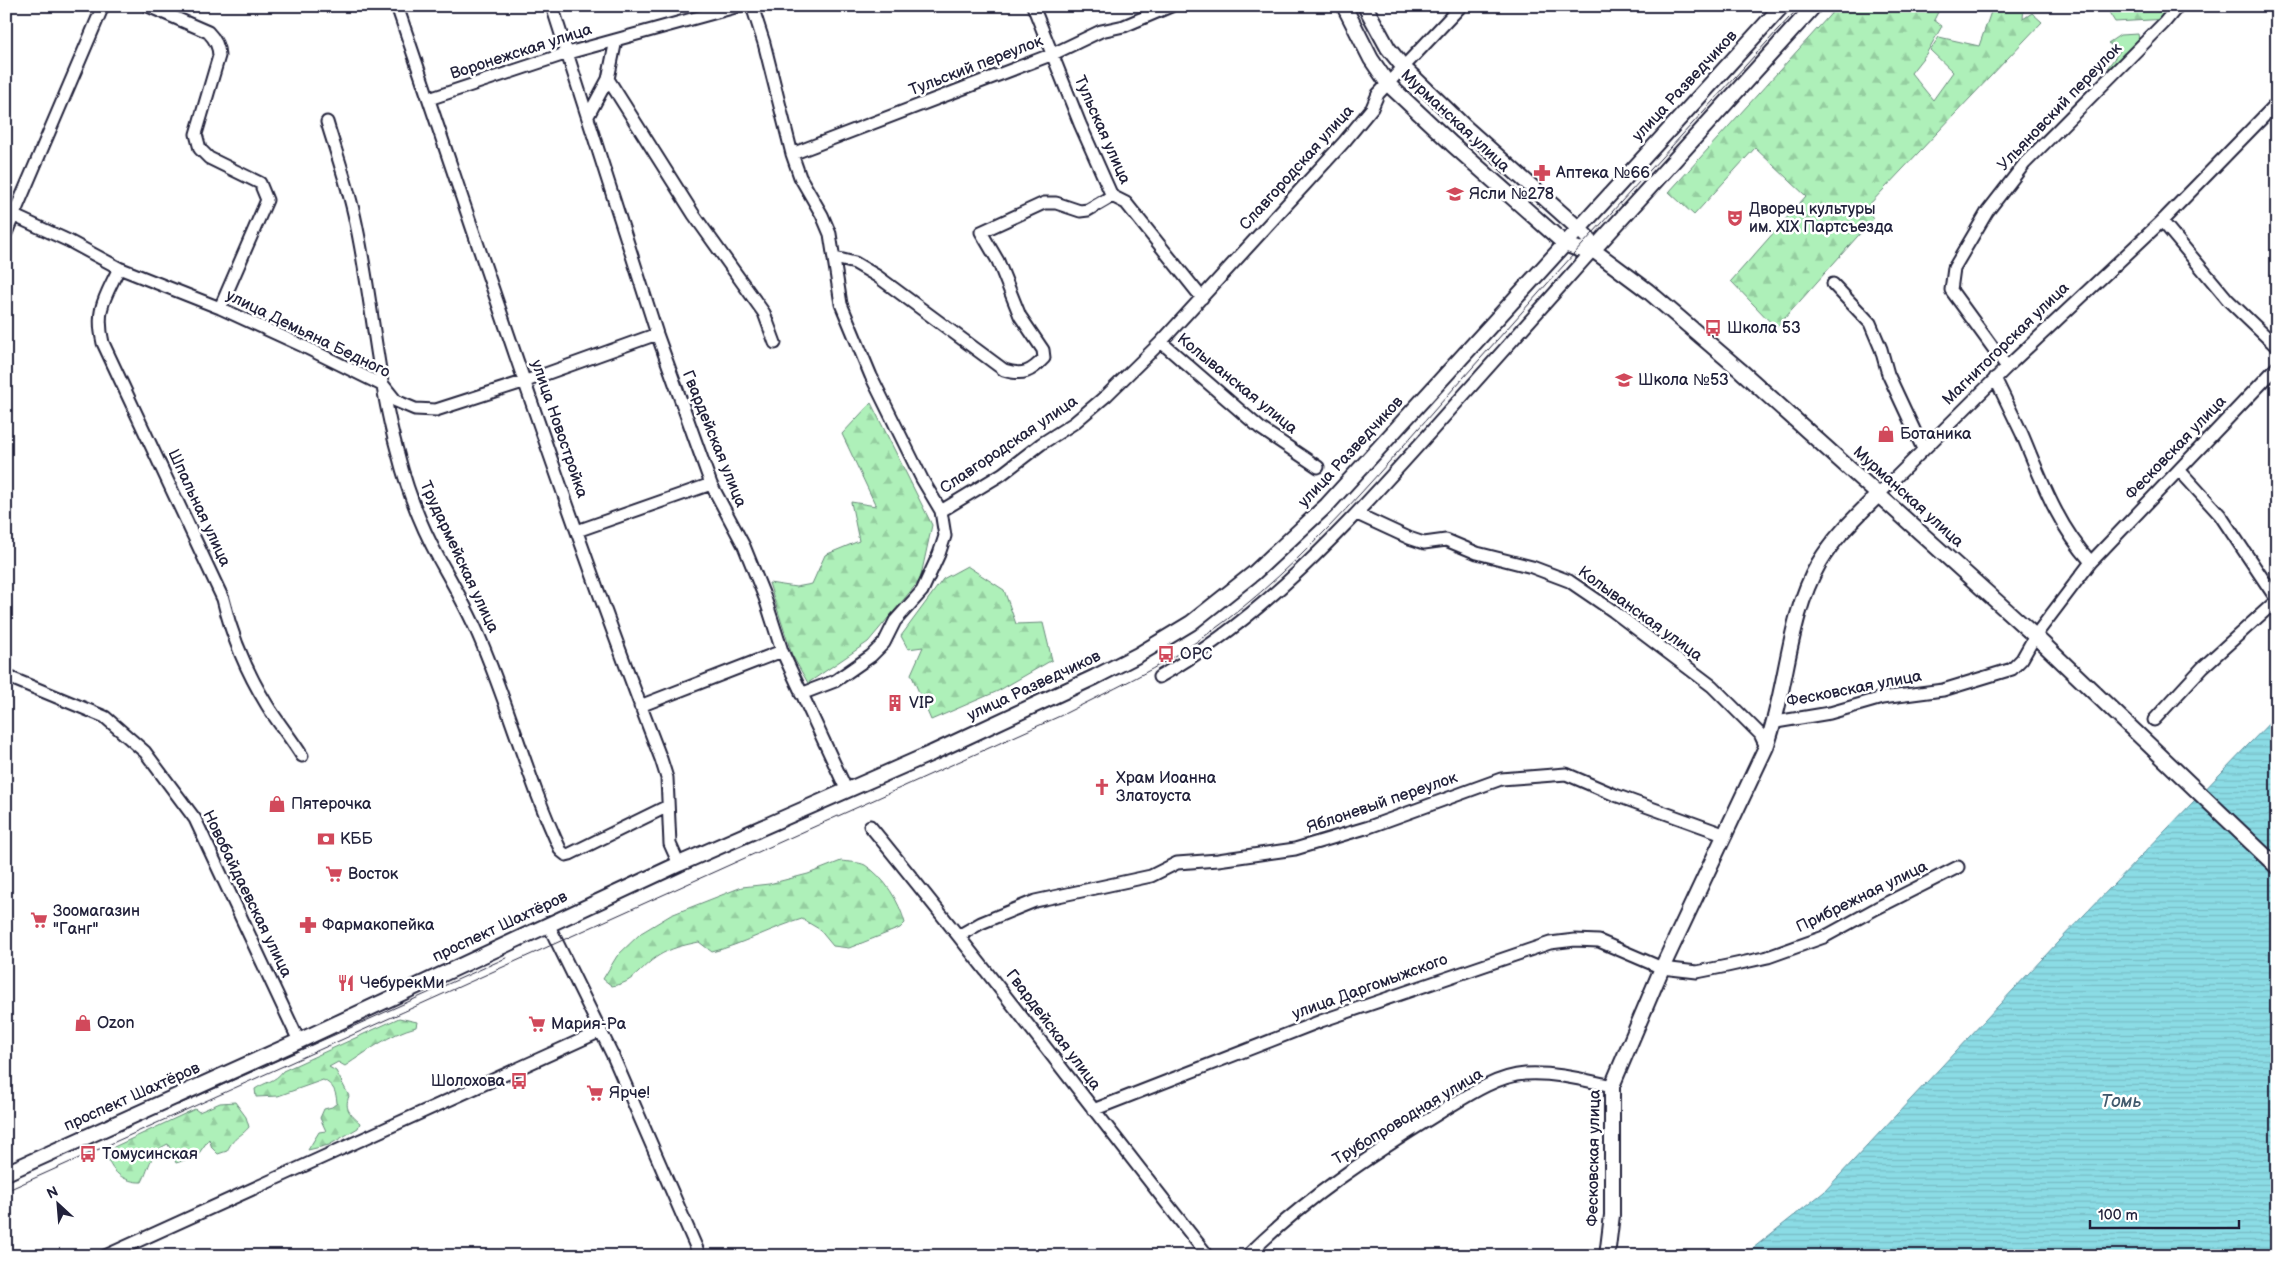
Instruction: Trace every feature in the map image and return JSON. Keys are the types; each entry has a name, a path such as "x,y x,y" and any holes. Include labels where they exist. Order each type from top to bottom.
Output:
{"main road":[{"name":"Мурманская улица","path":"1344,6 1371,59 1388,84 1452,144 1565,244 1578,249 1593,250"},
{"name":"Мурманская улица","path":"1365,6 1388,48 1404,68 1466,128 1578,228 1588,238 1593,250 1648,291 1879,494 2035,636 2277,867"},
{"name":"улица Разведчиков","path":"846,791 1095,677 1163,640 1222,600 1296,536 1327,505 1782,6"},
{"path":"1593,250 1814,6"},
{"name":"Магнитогорская улица","path":"1776,722 1795,629 1813,575 1839,535 1879,494"},
{"name":"Фесковская улица","path":"1607,1256 1612,1215 1612,1086 1662,968 1726,835 1776,722"},
{"name":"проспект Шахтёров","path":"6,1173 299,1041 679,864 846,791"}],"street":[{"path":"6,233 10,214 103,6"},
{"path":"148,6 208,32 213,36 219,48 219,56 196,134 200,149 209,158 260,183 267,200 220,308"},
{"name":"улица Новостройка","path":"397,6 577,531 667,778 670,844 679,864"},
{"name":"Гвардейская улица","path":"552,6 657,334 711,484 744,546 765,598 782,651 846,791"},
{"name":"Воронежская улица","path":"429,99 568,53 739,6"},
{"name":"Славгородская улица","path":"752,6 764,43 792,154 800,177 830,234 841,304 862,357 922,479 941,511 986,484 1074,423 1107,395 1202,298 1344,142 1372,108 1378,94 1462,6"},
{"name":"Тульская улица","path":"1033,6 1080,124 1112,196 1126,203 1202,298"},
{"name":"Тульский переулок","path":"792,154 1052,54 1100,31 1124,26 1171,6"},
{"name":"Ульяновский переулок","path":"2007,367 1951,290 1954,268 1988,212 2025,163 2164,23 2178,6"},
{"path":"588,116 608,78 616,40"},
{"path":"608,78 694,215 764,313 775,343"},
{"name":"Магнитогорская улица","path":"1879,494 2007,367 2162,221 2277,103"},
{"name":"Трудармейская улица","path":"327,122 354,214 397,454 419,517 438,558 461,595 479,636 513,724 544,815 561,851 566,855 570,854 668,806"},
{"path":"835,258 855,263 877,276 1004,370 1017,374 1030,371 1044,358 1043,350 1020,316 998,261 981,232 1044,203 1056,203 1080,211 1088,210 1112,196"},
{"name":"улица Демьяна Бедного","path":"10,214 119,268 220,308 384,386 396,401 415,409 436,410 526,382 657,334"},
{"path":"2162,221 2228,300 2277,348"},
{"path":"1159,677 1186,662 1255,610 1306,565 1357,514 1593,250"},
{"name":"Шпальная улица","path":"119,268 102,305 99,324 104,343 223,599 231,633 238,650 267,706 302,756"},
{"path":"1833,284 1870,323 1881,349 1888,374 1923,449"},
{"name":"Колыванская улица","path":"1161,342 1260,428 1318,467"},
{"name":"Фесковская улица","path":"1776,722 1830,713 1882,698 1943,690 1999,674 2012,668 2022,659 2035,636 2091,562 2180,471 2277,367"},
{"path":"1996,378 2022,434 2046,494 2077,547 2091,562"},
{"path":"2154,720 2203,667 2277,600 2220,515 2180,471"},
{"path":"577,531 711,484"},
{"path":"801,694 835,681 870,656 884,643 895,621 922,591 939,554 945,536 941,511"},
{"name":"Колыванская улица","path":"1357,514 1424,543 1446,540 1477,553 1532,567 1569,581 1613,611 1712,686 1760,734 1766,746"},
{"path":"640,706 782,651"},
{"name":"Новобайдаевская улица","path":"6,676 105,717 145,752 194,819 299,1041"},
{"name":"Яблоневый переулок","path":"960,935 981,923 1035,902 1151,876 1177,862 1218,860 1295,849 1369,827 1501,779 1566,774 1615,795 1726,835"},
{"name":"Гвардейская улица","path":"870,826 960,935 1093,1110 1208,1256"},
{"name":"Прибрежная улица","path":"1662,968 1697,972 1768,957 1824,937 1958,867"},
{"path":"548,924 601,1031 700,1256"},
{"name":"улица Даргомыжского","path":"1093,1110 1321,1021 1550,943 1575,940 1599,941 1662,968"},
{"path":"105,1256 601,1031"},
{"name":"Трубопроводная улица","path":"1247,1256 1271,1232 1326,1187 1422,1123 1502,1079 1524,1074 1553,1074 1612,1086"}],"green space":[{"path":"1838,6 1941,6 1934,20 1942,26 1926,54 1911,73 1933,100 1953,72 1930,50 1939,37 1979,46 1993,6 2024,6 2023,19 2032,13 2042,22 1867,207 1873,219 1776,328 1731,281 1806,196 1755,148 1694,215 1669,192"},
{"path":"2105,6 2180,6 2167,19 2115,22"},
{"path":"2138,34 2140,45 2113,73 2108,67 2120,51 2108,43 2120,35"},
{"path":"871,403 932,525 920,580 868,642 808,683 792,655 769,583 796,587 812,584 825,555 859,541 851,502 876,506 842,434"},
{"path":"967,566 1004,590 1016,624 1043,623 1052,660 998,691 931,720 911,674 923,647 908,649 901,636 943,579"},
{"path":"841,861 865,865 879,876 895,898 902,915 905,923 900,928 849,948 833,946 819,929 802,919 712,952 699,942 673,949 658,956 632,978 620,984 612,986 603,979 617,956 641,933 671,915 742,887 769,884 808,874"},
{"path":"399,1018 417,1022 416,1027 388,1038 345,1066 338,1062 329,1067 336,1071 349,1096 347,1104 349,1111 360,1123 358,1128 329,1145 308,1150 319,1132 326,1131 320,1118 324,1109 332,1107 337,1103 334,1089 327,1082 323,1080 278,1096 256,1097 255,1089 273,1080 283,1071"},
{"path":"235,1102 246,1117 249,1127 235,1139 227,1151 218,1154 212,1148 209,1139 197,1156 176,1163 168,1144 154,1155 142,1182 136,1182 119,1175 114,1171 108,1160 107,1154 114,1147 195,1109 199,1112 220,1103"}],"water":[{"name":"Томь","path":"2277,715 2277,1256 1743,1256 1824,1192 2058,942"}],"tram line":[{"path":"6,1191 1060,716 1134,679 1188,648 1242,608 1278,577 1346,509 1594,231 1800,6"},
{"path":"178,1105 506,958"}],"place":[{"name":"Аптека №66","path":"1542,173"},
{"name":"Ясли №278","path":"1455,194"},
{"name":"Дворец культуры им. XIX Партсъезда","path":"1735,218"},
{"name":"Школа 53","path":"1713,328"},
{"name":"Школа №53","path":"1624,380"},
{"name":"Ботаника","path":"1886,434"},
{"name":"ОРС","path":"1166,654"},
{"name":"VIP","path":"895,703"},
{"name":"Храм Иоанна Златоуста","path":"1102,787"},
{"name":"Пятерочка","path":"277,804"},
{"name":"КББ","path":"326,839"},
{"name":"Восток","path":"334,874"},
{"name":"Зоомагазин \"Ганг\"","path":"39,920"},
{"name":"Фармакопейка","path":"308,925"},
{"name":"ЧебурекМи","path":"346,983"},
{"name":"Ozon","path":"83,1023"},
{"name":"Мария-Ра","path":"537,1024"},
{"name":"Шолохова","path":"519,1081"},
{"name":"Ярче!","path":"595,1093"},
{"name":"Томусинская","path":"88,1154"}]}
